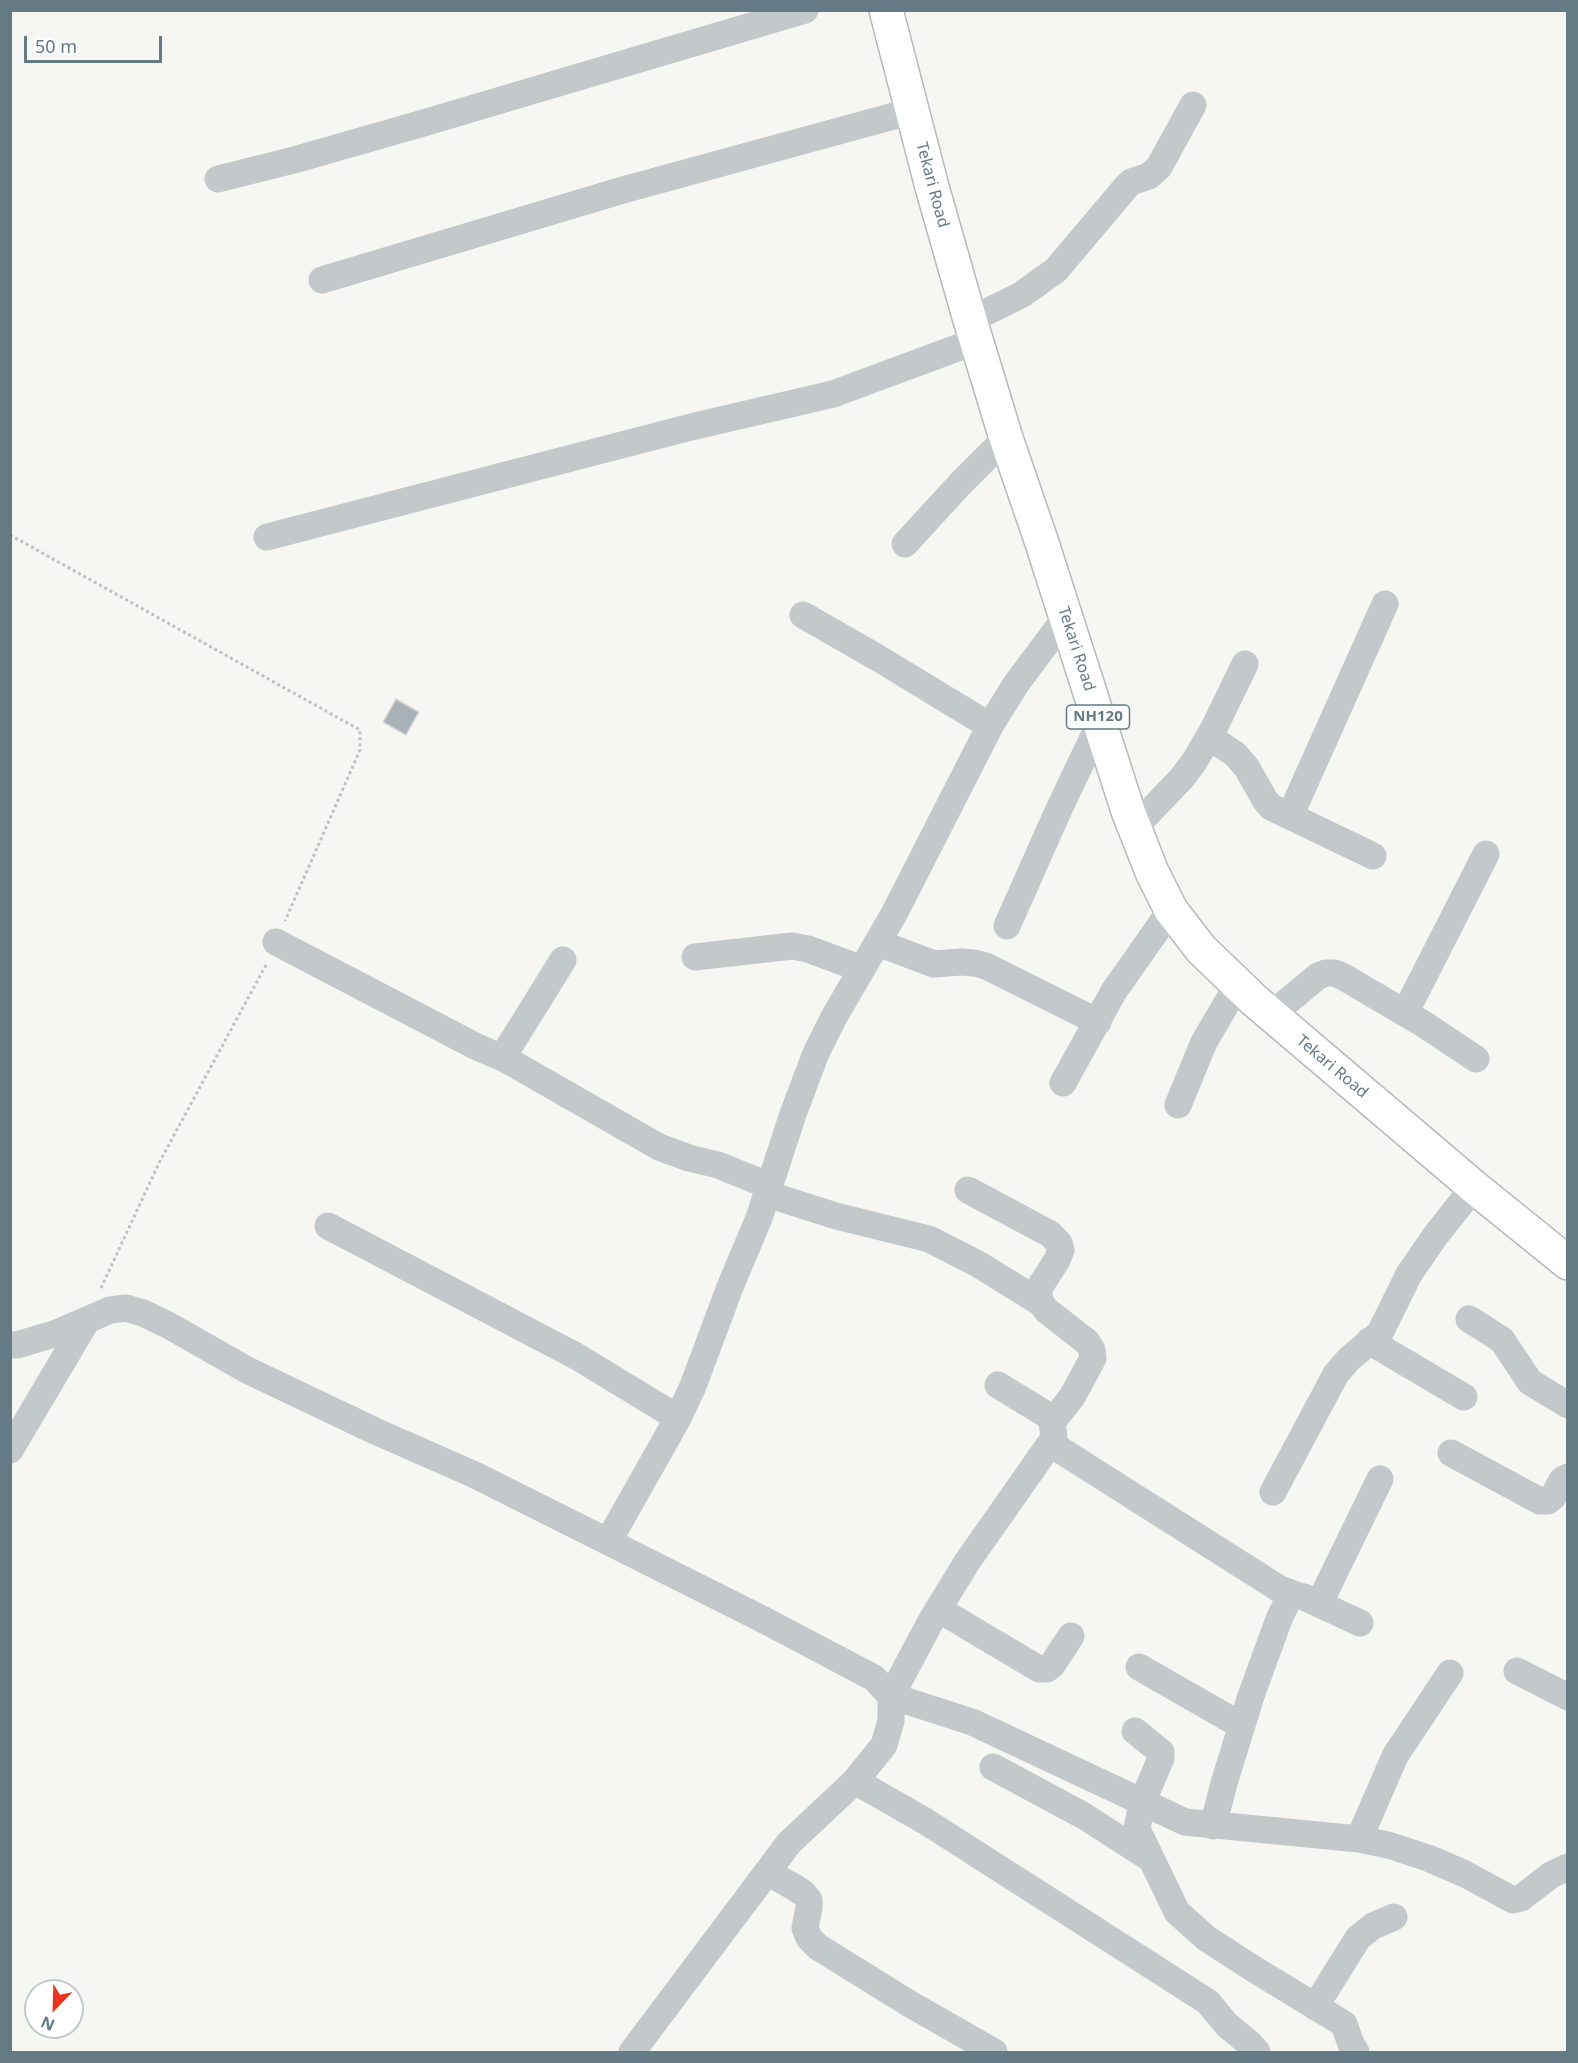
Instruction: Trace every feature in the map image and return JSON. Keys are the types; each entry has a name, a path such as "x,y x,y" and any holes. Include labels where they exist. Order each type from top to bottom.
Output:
{"highway":[{"name":"Tekari Road","path":"886,10 973,331 1006,438 1134,828 1171,910 1201,949 1271,1015 1474,1187 1566,1260"}],"street":[{"path":"218,179 408,128 805,10"},
{"path":"267,537 691,427 833,394 973,331 1056,270 1131,182 1149,176 1159,167 1193,105"},
{"path":"322,280 623,190 912,111"},
{"path":"905,544 1006,438"},
{"path":"1290,816 1385,604"},
{"path":"802,615 990,726"},
{"path":"608,1542 678,1418 693,1386 768,1190 816,1053 834,1017 878,943 990,726 1016,684 1066,617"},
{"path":"1134,828 1181,779 1194,762 1245,664"},
{"path":"1007,926 1100,723"},
{"path":"1209,737 1235,754 1247,768 1271,807 1373,856"},
{"path":"1405,1013 1486,854"},
{"path":"1063,1083 1113,991 1171,910"},
{"path":"276,942 475,1046 507,1060 659,1147 718,1165 768,1190 836,1216 929,1239 978,1264 1041,1303"},
{"path":"878,943 934,964 974,963 986,966 1098,1022"},
{"path":"695,957 792,946 808,949 862,969"},
{"path":"507,1060 507,1050 563,960"},
{"path":"1271,1015 1318,976 1326,973 1342,976 1476,1059"},
{"path":"1178,1105 1203,1042 1238,984"},
{"path":"1273,1492 1336,1374 1348,1359 1384,1326 1413,1267 1474,1187"},
{"path":"632,2052 789,1843 855,1781 884,1745 891,1721 891,1696 938,1610 1051,1433 1093,1358 1092,1350 1087,1342 1046,1310 1038,1294 1057,1260 1061,1250 1059,1243 1050,1234 969,1190"},
{"path":"328,1226 576,1356 678,1418"},
{"path":"10,1345 57,1333 110,1310 126,1308 143,1313 247,1370 375,1431 475,1475 764,1620 873,1678 891,1696 972,1722 1185,1822 1359,1839 1388,1845 1466,1874 1513,1900 1521,1898 1551,1875 1568,1867"},
{"path":"1469,1319 1502,1340 1530,1382 1568,1405"},
{"path":"10,1450 87,1320"},
{"path":"1369,1341 1464,1397"},
{"path":"998,1385 1041,1410 1051,1433 1278,1588 1360,1623"},
{"path":"1451,1454 1540,1500 1548,1501 1553,1497 1562,1480 1568,1477"},
{"path":"1307,1600 1380,1479"},
{"path":"1213,1826 1242,1726 1279,1619 1289,1598 1307,1600"},
{"path":"938,1610 1039,1669 1047,1669 1052,1665 1071,1636"},
{"path":"1138,1667 1242,1726"},
{"path":"1517,1671 1568,1697"},
{"path":"1359,1839 1395,1756 1450,1673"},
{"path":"1135,1731 1161,1752 1158,1766 1142,1803 1137,1829 1177,1912 1206,1938 1344,2024 1356,2052"},
{"path":"993,1767 1084,1816 1151,1860"},
{"path":"855,1781 925,1821 1208,2002 1227,2025 1257,2052"},
{"path":"767,1872 803,1893 808,1900 809,1908 805,1928 808,1938 818,1947 910,2004 994,2052"},
{"path":"1315,2007 1358,1938 1373,1926 1394,1917"}],"path":[{"path":"10,535 360,730 360,750 260,979 159,1163 87,1320"}],"building":[{"path":"396,699 419,712 406,735 383,722"}]}
